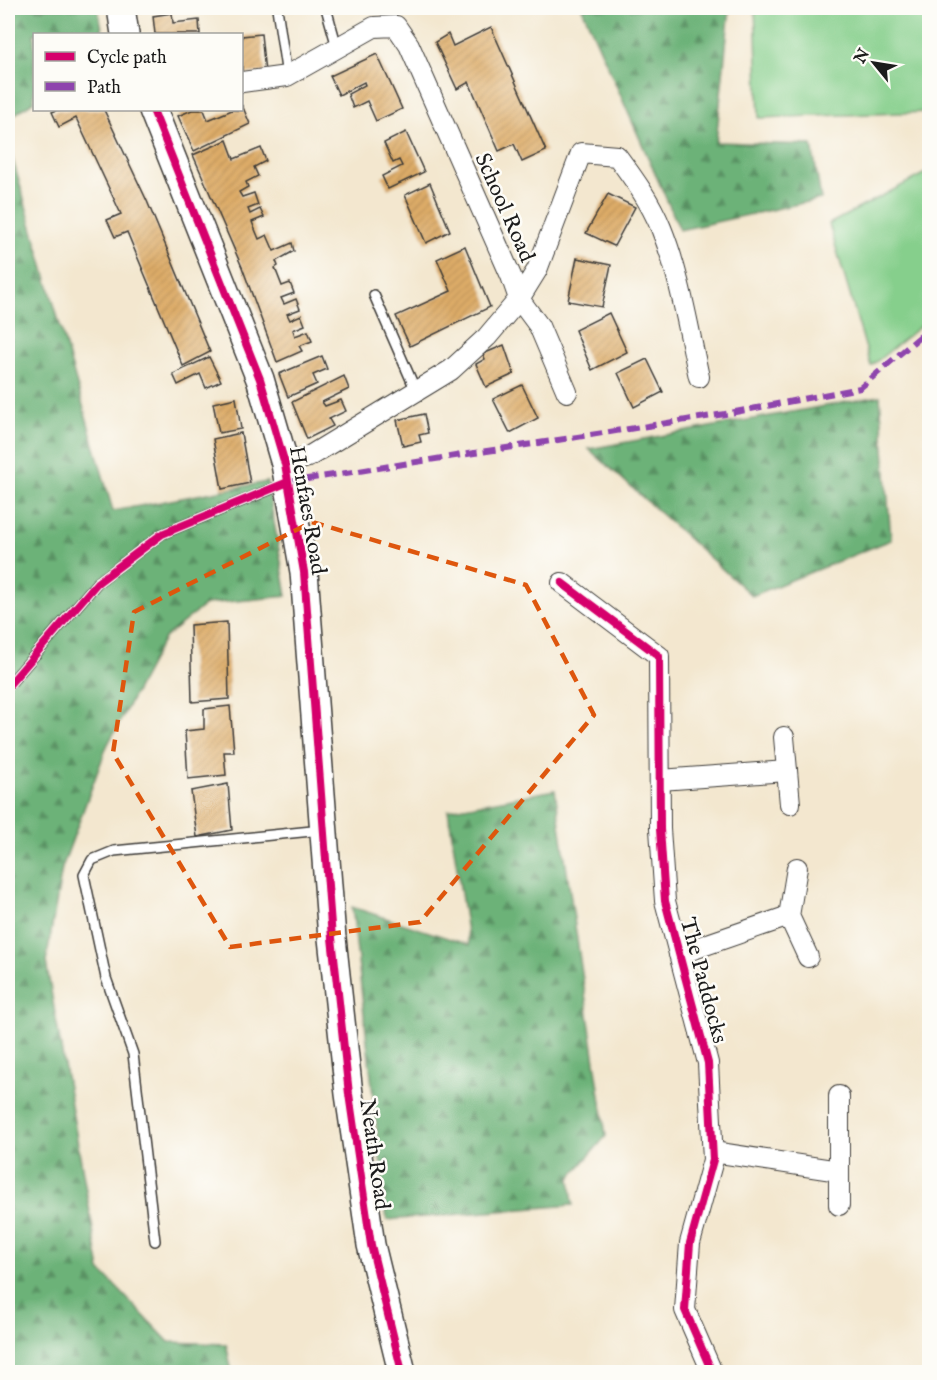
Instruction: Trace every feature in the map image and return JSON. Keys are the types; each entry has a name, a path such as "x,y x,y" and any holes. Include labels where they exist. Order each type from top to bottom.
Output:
{"main road":[{"path":"121,8 125,33"},
{"name":"Henfaes Road","path":"153,111 260,380 287,473 304,572 332,938"},
{"name":"Neath Road","path":"332,938 349,1094 371,1245 402,1372"}],"street":[{"name":"School Road","path":"243,82 287,76 374,27 396,26 409,45 519,299 487,337 458,363 308,457 287,473"},
{"path":"567,392 539,326 519,299 537,270 580,153 617,156 641,188 661,228 681,292 699,377"},
{"name":"The Paddocks","path":"562,583 659,656 660,829 665,901 708,1063 713,1152 713,1160 690,1244 685,1310 712,1372"},
{"path":"784,737 790,804"},
{"path":"660,780 787,771"},
{"path":"797,868 789,916 808,957"},
{"path":"679,954 789,916"},
{"path":"839,1096 839,1205"},
{"path":"713,1152 839,1171"}],"lane":[{"path":"277,8 287,76"},
{"path":"326,8 337,47"},
{"path":"374,296 416,391"},
{"path":"8,686 97,583 162,534 287,473"},
{"path":"155,1241 133,1054 106,978 84,875 92,860 114,851 324,829"}],"highlighted area":[{"path":"312,522 526,585 594,715 420,922 230,947 113,753 134,612"}],"green space":[{"path":"8,8 98,8 103,33 33,33 33,102 8,119"},
{"path":"582,8 730,8 716,142 812,145 821,199 680,230"},
{"path":"755,8 929,8 929,112 759,118"},
{"path":"8,143 113,511 267,482 287,596 206,604 164,638 107,746 62,868 46,962 100,1270 169,1342 226,1344 232,1372 8,1372"},
{"path":"929,171 929,319 871,366 829,224"},
{"path":"880,396 891,540 752,596 589,449"},
{"path":"555,790 606,1136 570,1178 573,1205 387,1220 352,907 469,945 448,810"}],"building":[{"path":"172,13 173,23 199,20 200,33 155,33 153,16"},
{"path":"491,27 546,151 522,162 514,144 499,151 469,82 457,89 435,42 448,34 453,46"},
{"path":"261,34 265,72 243,74 243,36"},
{"path":"377,54 402,109 376,121 367,101 353,108 348,94 365,85 364,82 339,95 330,76"},
{"path":"243,107 250,124 194,151 178,116 190,111 204,111 208,120 230,111 243,111"},
{"path":"104,111 147,201 210,352 183,366 127,232 115,237 107,220 121,214 76,118 59,127 52,112"},
{"path":"406,132 424,172 388,189 382,176 402,166 399,160 393,163 384,143"},
{"path":"227,140 234,159 261,148 266,161 254,167 258,176 246,182 248,187 239,192 242,197 254,193 258,205 248,209 250,214 260,209 264,217 252,222 259,239 267,235 274,251 292,243 294,251 276,261 278,266 275,268 282,286 290,283 294,293 281,298 284,304 296,299 300,309 287,314 290,320 301,315 305,325 293,330 295,336 308,331 312,341 299,346 302,351 277,362 242,267 193,155"},
{"path":"430,183 450,231 426,243 405,195"},
{"path":"608,194 635,207 614,246 586,233"},
{"path":"465,246 490,307 410,346 396,316 451,291 437,259"},
{"path":"577,258 611,265 602,307 568,301"},
{"path":"609,313 627,352 592,370 575,330"},
{"path":"504,345 514,374 486,387 476,364 485,359 483,354"},
{"path":"322,356 327,369 313,375 317,384 288,397 279,374"},
{"path":"209,357 221,381 206,388 200,374 178,385 173,374"},
{"path":"647,359 663,392 634,407 618,373"},
{"path":"344,376 349,389 322,402 325,406 341,400 346,411 329,419 333,426 307,439 292,402"},
{"path":"522,385 538,418 510,433 493,399"},
{"path":"236,398 241,429 219,433 213,403"},
{"path":"424,414 428,433 419,435 421,442 403,446 397,420"},
{"path":"241,433 250,483 222,489 213,439"},
{"path":"227,622 229,699 192,702 190,625"},
{"path":"230,706 234,752 224,752 226,775 188,779 185,731 204,729 204,709"},
{"path":"228,784 232,830 197,837 191,791"}],"marked path":[{"path":"288,482 725,414 860,388 930,328"}],"cycle path":[{"path":"153,111 260,379 285,464 304,572 332,938 349,1094 371,1245 402,1372"},
{"path":"8,686 97,583 162,534 288,482"},
{"path":"562,583 659,656 660,829 665,901 708,1063 713,1160 690,1243 685,1310 712,1372"}]}
